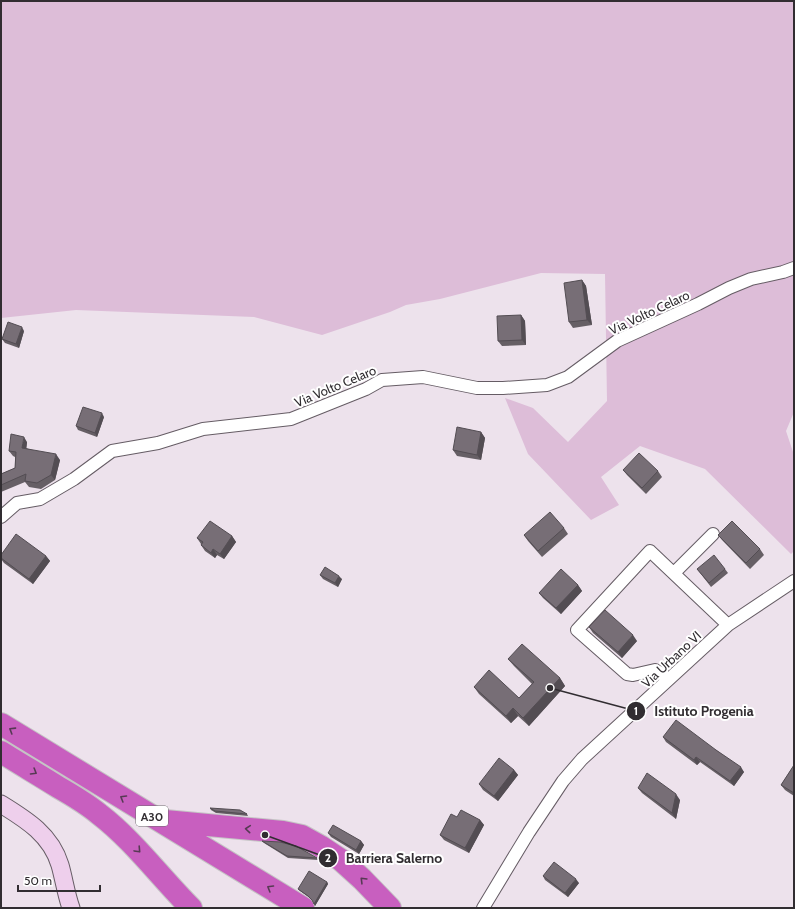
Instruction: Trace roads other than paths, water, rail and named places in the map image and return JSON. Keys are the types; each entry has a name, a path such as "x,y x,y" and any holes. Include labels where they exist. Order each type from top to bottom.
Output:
{"highway":[{"name":"A30","path":"1,724 303,908"},
{"name":"A30","path":"1,752 99,813 137,848 191,908"},
{"path":"160,821 283,832 302,836 341,860 390,908"}],"main road":[{"path":"1,804 38,829 53,847 60,865 71,908"}],"street":[{"name":"Via Volto Celaro","path":"1,517 17,503 40,499 74,479 112,451 158,442 203,429 292,419 366,389 382,380 422,377 477,388 503,388 547,384 568,377 617,341 698,304 728,288 752,279 794,268"},
{"path":"674,574 713,534"},
{"path":"668,680 661,672 655,670 633,675 627,674 577,630 650,551 728,625"},
{"name":"Via Urbano VI","path":"483,908 529,832 563,781 582,759 728,625 794,581"}],"place":[{"name":"Istituto Progenia","path":"550,688"},
{"name":"Barriera Salerno","path":"265,835"}]}
